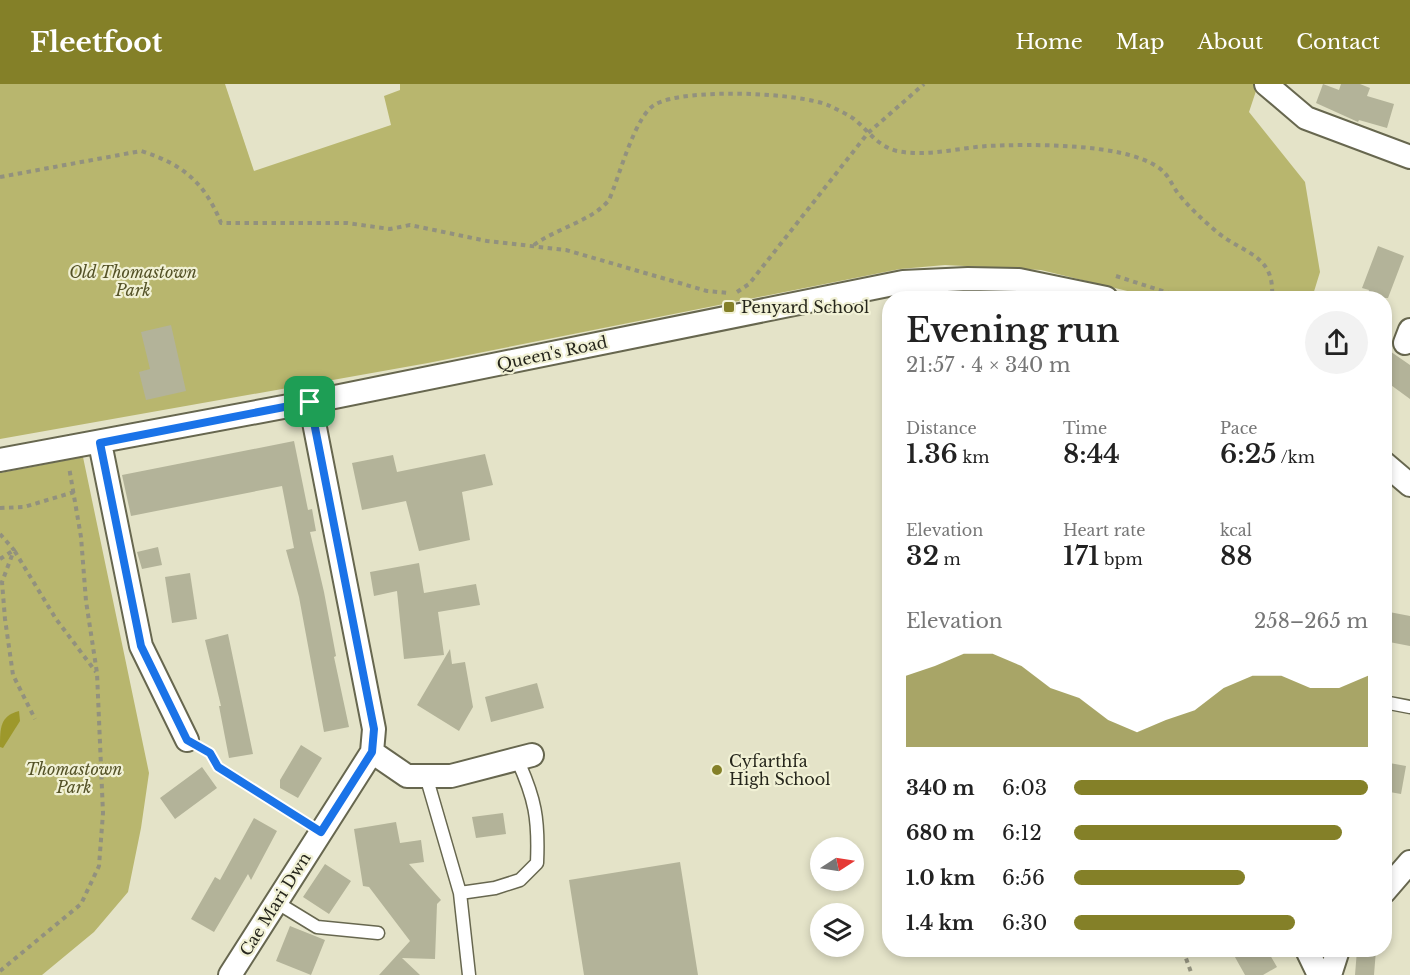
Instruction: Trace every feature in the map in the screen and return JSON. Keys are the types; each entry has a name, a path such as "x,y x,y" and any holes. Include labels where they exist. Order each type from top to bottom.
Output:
{"street":[{"path":"1266,84 1306,118 1410,157"},
{"name":"Queen's Road","path":"0,460 310,402 737,304 903,282 968,279 1019,280 1072,291"},
{"path":"310,402 374,729 372,752 407,776 451,776 524,757"},
{"path":"100,443 141,646 187,740"},
{"path":"1396,467 1410,485"},
{"name":"Cae Mari Dwn","path":"235,968 372,752"},
{"path":"1392,883 1410,862"},
{"path":"1310,957 1318,975"},
{"path":"1330,975 1336,957"}],"lane":[{"path":"1392,704 1410,707"},
{"path":"460,893 495,888 520,880 537,862 539,830 524,757"},
{"path":"426,776 460,893 469,975"},
{"path":"276,902 317,927 378,933"}],"path":[{"path":"737,304 749,284 868,134 924,84"},
{"path":"534,245 565,226 600,211 609,200 641,119 655,104 710,94 799,98 828,105 854,120 877,143 897,151 930,152 989,146 1087,148 1136,157 1155,165 1169,176 1178,195 1198,216 1231,243 1255,254 1270,270 1272,291"},
{"path":"0,177 141,151 160,157 193,177 212,200 220,223 347,223 390,229 410,225 487,241 566,250 615,262 707,291 737,304"},
{"path":"1109,275 1161,291"},
{"path":"737,304 757,288"},
{"path":"0,971 81,904 99,866 103,813 97,673 74,492 65,449"},
{"path":"0,508 24,507 74,492"},
{"path":"0,534 14,550 56,619 97,673"},
{"path":"0,559 14,550"},
{"path":"14,550 2,582 5,619 13,675 35,719"},
{"path":"187,740 210,753 218,767 321,832"},
{"path":"1186,957 1192,975"}],"green space":[{"name":"Old Thomastown Park","path":"0,84 225,84 254,171 391,125 384,96 400,90 400,84 1255,84 1257,88 1249,112 1305,182 1320,272 1314,291 1127,291 1041,270 945,265 900,269 428,363 0,439"},
{"name":"Thomastown Park","path":"83,457 149,773 141,828 128,892 94,932 42,975 0,975 0,473"}],"shaded area":[{"path":"19,711 20,721 3,748 0,747 2,724 8,716"}],"building":[{"path":"1323,84 1339,90 1341,84 1360,84 1370,88 1367,96 1394,104 1387,128 1359,120 1358,122 1316,103"},
{"path":"1378,246 1404,256 1391,291 1369,291 1362,288"},
{"path":"171,325 186,391 146,400 139,372 150,369 141,332"},
{"path":"1392,353 1410,365 1410,399 1392,386"},
{"path":"294,441 308,510 312,509 316,531 310,532 324,592 336,656 334,657 349,727 324,732 299,597 286,550 294,548 282,486 131,516 122,475"},
{"path":"485,454 493,485 462,492 470,540 419,551 406,501 362,510 352,463 393,455 397,472"},
{"path":"158,547 162,565 142,569 137,552"},
{"path":"419,563 424,593 476,584 480,605 438,612 444,655 404,659 397,591 374,596 370,572"},
{"path":"190,573 197,619 172,623 165,577"},
{"path":"1392,613 1410,616 1410,646 1392,643"},
{"path":"228,634 253,754 229,758 219,706 221,706 205,640"},
{"path":"450,649 452,664 465,662 473,707 459,731 417,705"},
{"path":"537,683 544,708 491,722 485,697"},
{"path":"301,745 322,758 298,798 280,788 280,780"},
{"path":"1392,763 1406,766 1401,794 1392,792"},
{"path":"202,767 217,788 175,819 160,798"},
{"path":"503,813 506,834 476,838 472,817"},
{"path":"254,818 277,831 251,880 248,874 214,932 191,919 215,877 220,880"},
{"path":"396,822 400,843 421,840 424,862 409,864 441,900 437,904 435,959 402,958 420,975 379,975 410,941 369,887 363,886 354,829"},
{"path":"680,862 698,975 584,975 569,880"},
{"path":"325,864 351,881 329,914 303,897"},
{"path":"290,926 325,940 311,975 276,961"},
{"path":"1235,957 1271,957 1277,967 1263,975 1245,975"},
{"path":"1356,957 1375,957 1374,975 1355,975"}],"place":[{"name":"Penyard School","path":"729,307"},
{"name":"Cyfarthfa High School","path":"717,770"}],"route":[{"path":"310,402 374,729 372,752 321,832 218,767 210,753 187,740 141,646 100,443 310,402"}]}
